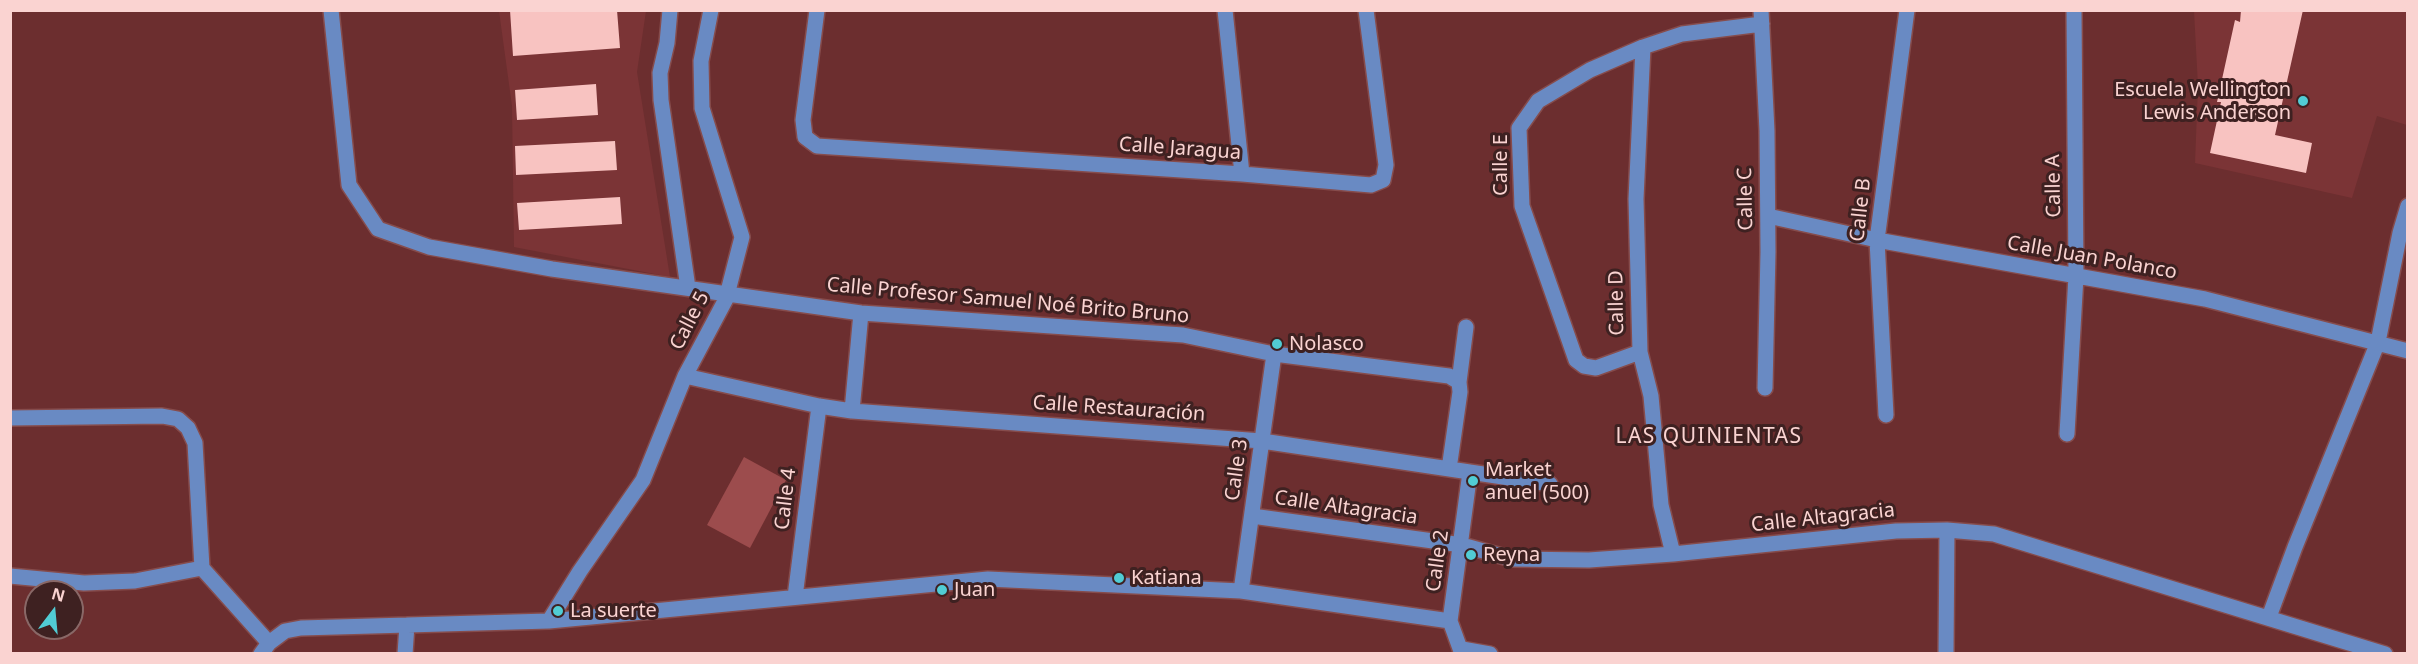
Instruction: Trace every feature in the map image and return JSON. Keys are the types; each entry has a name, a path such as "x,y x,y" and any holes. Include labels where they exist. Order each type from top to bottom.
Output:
{"street":[{"name":"Calle Profesor Samuel Noé Brito Bruno","path":"331,10 349,185 378,229 429,247 552,269 861,313 1183,335 1274,354 1449,376 1459,382"},
{"path":"670,10 667,43 660,73 661,100 688,288"},
{"name":"Calle 5","path":"549,621 580,571 643,480 685,376 727,293 742,237 702,108 701,61 711,10"},
{"name":"Calle Jaragua","path":"817,10 803,120 805,136 817,146 1242,174 1371,185 1383,180 1386,165 1366,10"},
{"path":"1225,10 1242,174"},
{"name":"Calle B","path":"1886,415 1877,240 1907,10"},
{"name":"Calle A","path":"2067,434 2076,276 2074,10"},
{"name":"Calle E","path":"1640,352 1596,368 1584,366 1576,360 1522,206 1519,128 1538,100 1590,70 1643,46 1682,34 1761,17"},
{"name":"Calle C","path":"1761,17 1767,131 1765,388"},
{"name":"Calle D","path":"1643,46 1636,199 1640,352 1651,396 1660,506 1673,555"},
{"path":"2269,617 2378,342 2400,233 2408,206"},
{"name":"Calle Juan Polanco","path":"1767,216 1877,240 2205,299 2408,351"},
{"path":"852,411 861,313"},
{"path":"1449,469 1466,327"},
{"name":"Calle 3","path":"1241,591 1274,354"},
{"name":"Calle Restauración","path":"685,376 819,406 852,411 1262,441 1550,484"},
{"name":"Calle 4","path":"795,597 819,406"},
{"path":"10,418 162,416 178,419 188,428 195,442 202,568 265,648 285,631 301,628 549,621 988,579 1241,591 1450,621"},
{"name":"Calle 2","path":"1462,651 1450,621 1470,472"},
{"name":"Calle Altagracia","path":"1252,516 1462,545 1512,559 1589,560 1673,555 1896,531 1947,530 1994,534 2385,654"},
{"path":"1946,654 1947,530"},
{"path":"10,576 84,583 135,581 202,568"},
{"path":"405,654 407,625"},
{"path":"1462,651 1490,654"}],"shaded area":[{"path":"499,11 646,11 637,72 670,277 514,247 512,106"},
{"name":"Escuela Wellington Lewis Anderson","path":"2194,11 2407,11 2407,125 2377,116 2352,198 2195,163 2198,86"},
{"path":"744,457 786,480 750,548 707,525"}],"building":[{"path":"510,10 617,10 620,48 513,56"},
{"path":"2241,10 2303,10 2275,135 2312,143 2306,173 2210,153 2221,102 2217,102 2235,20 2240,22"},
{"path":"596,84 598,115 517,120 515,90"},
{"path":"615,141 617,170 516,175 515,146"},
{"path":"620,197 622,224 519,230 517,203"}],"place":[{"name":"Escuela Wellington Lewis Anderson","path":"2303,101"},
{"name":"Nolasco","path":"1277,344"},
{"name":"Market anuel (500)","path":"1473,481"},
{"name":"Reyna","path":"1471,555"},
{"name":"Katiana","path":"1119,578"},
{"name":"Juan","path":"942,590"},
{"name":"La suerte","path":"558,611"}],"district":[{"name":"LAS QUINIENTAS","path":"1709,437"}]}
